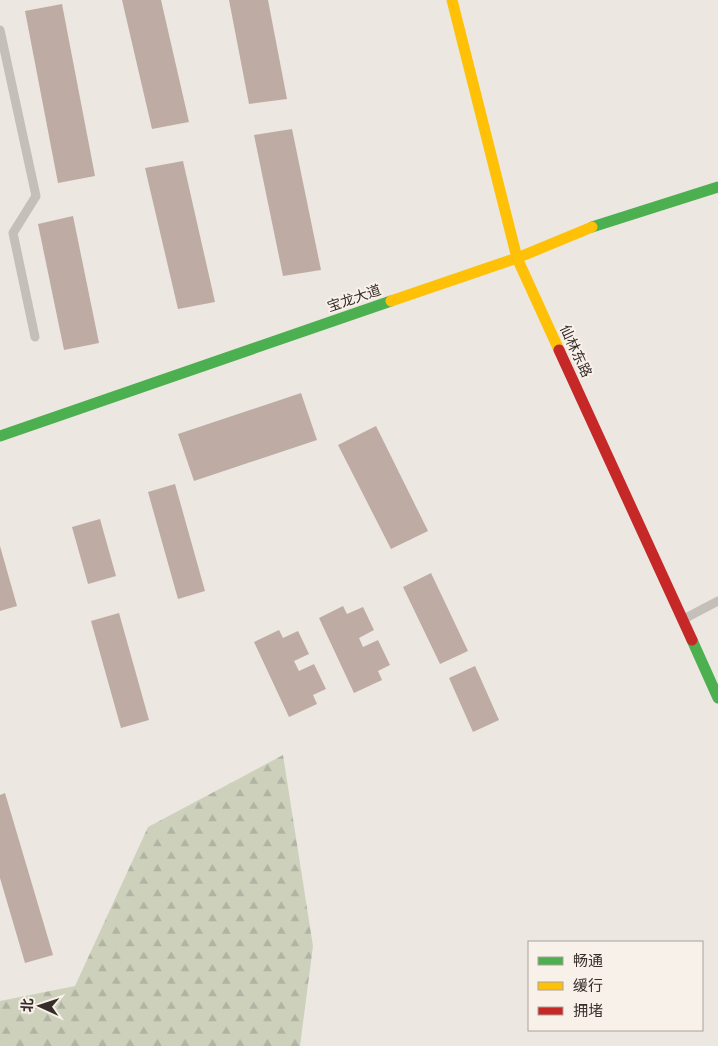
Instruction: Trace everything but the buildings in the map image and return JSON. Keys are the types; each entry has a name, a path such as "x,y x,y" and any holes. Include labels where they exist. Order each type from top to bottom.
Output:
{"street":[{"name":"仙林东路","path":"452,0 517,258 718,698"},
{"name":"宝龙大道","path":"0,436 517,258 583,230 718,187"}],"lane":[{"path":"0,30 36,196 13,233 35,337"},
{"path":"682,620 718,601"}],"green space":[{"path":"283,755 313,946 300,1046 0,1046 0,1001 75,986 148,827"}],"traffic: fast":[{"path":"592,227 718,187"},
{"path":"0,436 391,301"},
{"path":"692,640 718,698"}],"traffic: slow":[{"path":"452,0 517,258 559,350"},
{"path":"391,301 517,258 592,227"}],"traffic: jam":[{"path":"559,350 692,640"}]}
